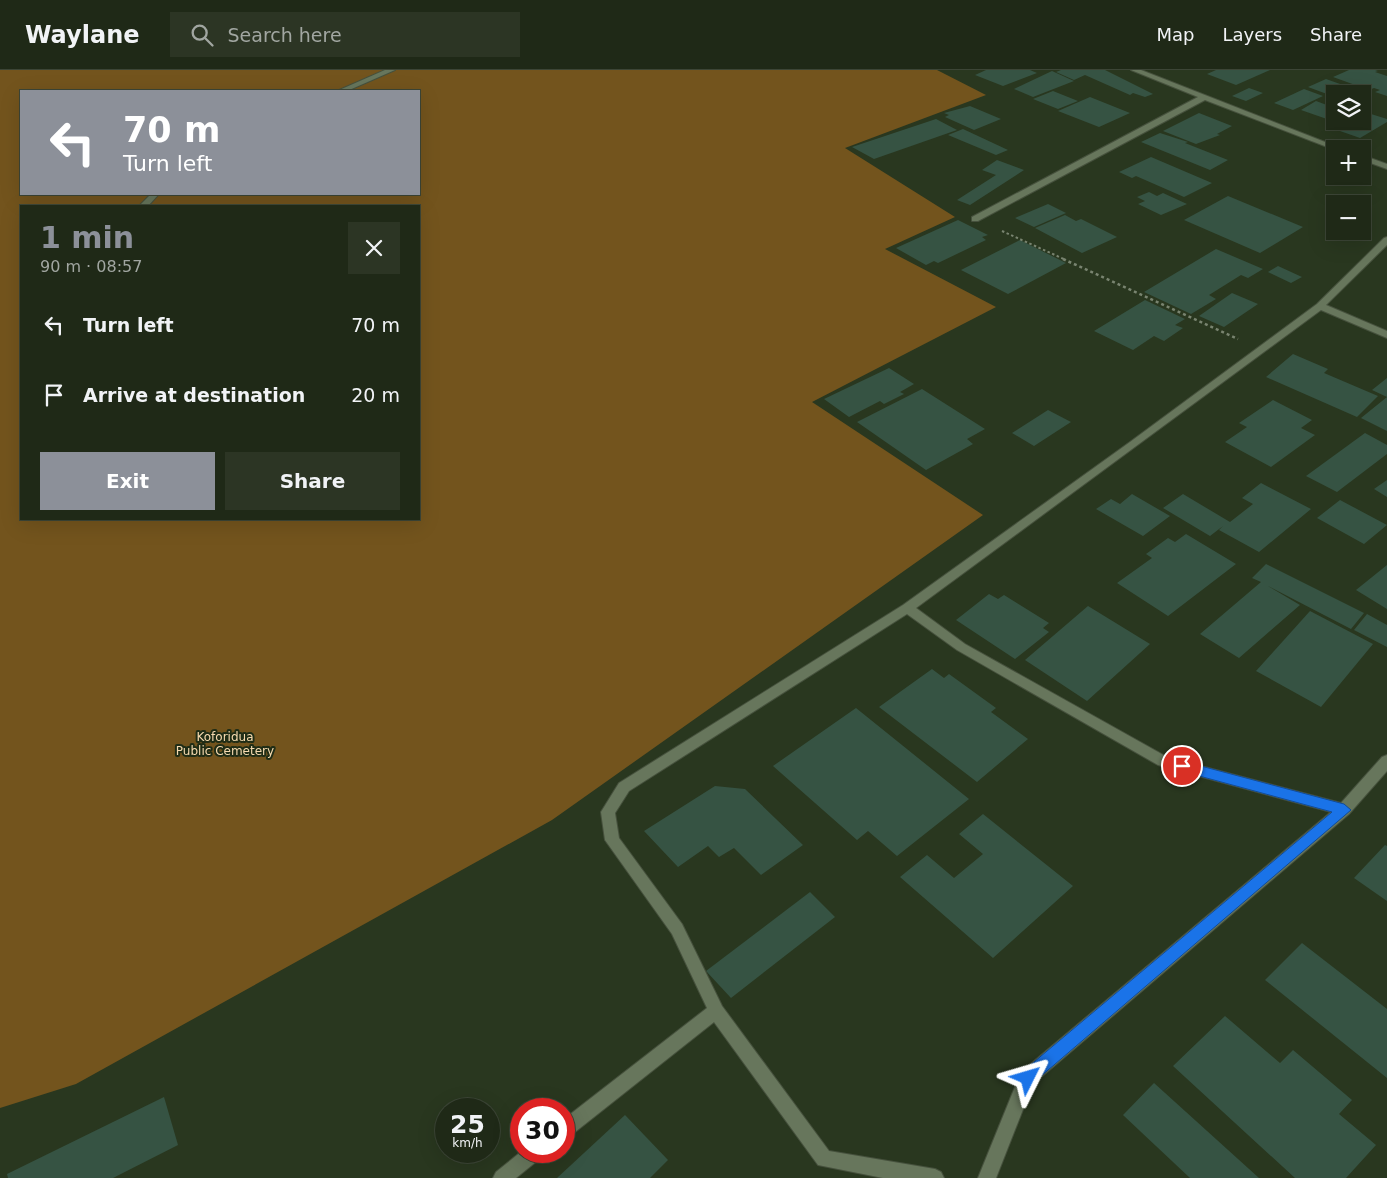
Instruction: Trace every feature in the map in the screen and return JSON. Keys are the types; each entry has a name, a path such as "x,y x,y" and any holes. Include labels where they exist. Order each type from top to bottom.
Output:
{"street":[{"path":"343,90 391,70"},
{"path":"1135,70 1326,144"},
{"path":"975,219 1204,97"},
{"path":"1371,161 1387,167"},
{"path":"144,205 154,195"},
{"path":"935,1178 824,1159 716,1010 677,929 612,840 608,812 624,787 907,608 1261,350 1320,306 1387,240"},
{"path":"1320,306 1387,335"},
{"path":"907,608 961,647 1164,761 1344,810"},
{"path":"987,1178 1028,1078 1344,810 1387,761"},
{"path":"575,1121 716,1010"},
{"path":"502,1178 521,1163"}],"path":[{"path":"975,219 1261,350"}],"green space":[{"name":"Koforidua Public Cemetery","path":"0,70 937,70 986,95 845,148 955,217 885,249 996,307 812,402 983,515 552,820 76,1084 0,1108"}],"building":[{"path":"986,70 1030,70 1037,73 1003,86 975,75"},
{"path":"1061,70 1105,70 1153,94 1145,97 1133,93 1130,95 1085,75 1074,80 1056,72"},
{"path":"1216,70 1270,70 1236,85 1207,74"},
{"path":"1349,70 1378,71 1375,72 1387,76 1387,96 1375,92 1380,90 1371,89 1371,85 1355,85 1333,77"},
{"path":"1052,71 1074,81 1033,97 1014,89"},
{"path":"1326,79 1343,85 1326,85 1326,94 1308,87"},
{"path":"1249,88 1263,93 1246,101 1232,96"},
{"path":"1304,89 1323,96 1293,110 1274,103"},
{"path":"1053,91 1078,101 1058,109 1033,99"},
{"path":"1090,97 1130,113 1099,127 1058,111"},
{"path":"1316,101 1326,105 1326,119 1301,110"},
{"path":"970,106 1001,119 974,130 945,117 949,115 944,113"},
{"path":"1199,113 1232,126 1217,134 1220,135 1196,144 1163,131"},
{"path":"1371,114 1387,119 1387,122 1360,138 1340,131 1371,130"},
{"path":"936,119 957,130 874,159 852,147"},
{"path":"963,129 1008,150 996,155 948,135"},
{"path":"1160,133 1188,142 1185,143 1228,160 1210,170 1141,142"},
{"path":"1151,157 1212,183 1184,197 1136,176 1132,178 1119,172"},
{"path":"997,160 1024,170 970,205 957,200 996,175 982,170"},
{"path":"1149,192 1157,196 1163,193 1187,204 1161,215 1138,204 1145,201 1137,197"},
{"path":"1228,196 1303,227 1260,253 1184,220"},
{"path":"1048,204 1066,213 1034,227 1015,218"},
{"path":"1065,215 1076,221 1081,219 1117,237 1082,253 1035,228"},
{"path":"958,220 988,235 982,237 986,240 938,263 934,261 926,265 896,248"},
{"path":"1020,240 1066,263 1008,294 961,270"},
{"path":"1216,249 1263,269 1248,278 1241,275 1209,295 1216,299 1191,314 1144,292"},
{"path":"1278,266 1302,277 1291,283 1268,272"},
{"path":"1232,293 1258,304 1224,327 1199,316"},
{"path":"1145,300 1185,319 1175,325 1183,328 1164,341 1154,336 1133,350 1094,331"},
{"path":"1293,354 1328,369 1324,373 1378,396 1357,417 1266,377"},
{"path":"889,368 914,384 900,392 904,394 884,404 880,401 849,417 824,399"},
{"path":"1387,378 1387,397 1372,390"},
{"path":"922,389 985,429 967,439 973,444 926,470 857,422"},
{"path":"1387,397 1387,431 1361,418"},
{"path":"1273,400 1312,420 1301,428 1315,435 1271,467 1225,442 1247,427 1239,423"},
{"path":"1048,410 1071,422 1034,446 1012,433"},
{"path":"1365,433 1387,445 1387,454 1337,492 1306,476"},
{"path":"1387,480 1387,497 1374,489"},
{"path":"1261,483 1311,509 1259,552 1219,530 1223,526 1210,536 1163,508 1183,494 1230,522 1253,504 1242,498"},
{"path":"1132,494 1170,516 1143,536 1096,509 1111,499 1120,504"},
{"path":"1340,500 1387,525 1364,544 1317,518"},
{"path":"1186,534 1236,564 1168,616 1117,583 1152,558 1146,554 1168,538 1175,542"},
{"path":"1266,564 1364,613 1351,629 1268,586 1300,605 1239,658 1200,634 1261,582 1252,578"},
{"path":"1387,565 1387,609 1356,590"},
{"path":"989,594 998,599 1004,595 1049,623 1043,628 1049,632 1015,659 956,620"},
{"path":"1088,606 1150,644 1087,701 1025,660"},
{"path":"1310,611 1373,644 1321,707 1256,671"},
{"path":"1367,614 1387,625 1387,647 1354,630"},
{"path":"932,669 944,678 949,674 996,708 991,712 1028,739 977,782 879,707"},
{"path":"856,708 969,799 897,856 868,831 857,840 773,766"},
{"path":"715,786 745,789 803,845 761,875 734,848 719,857 708,846 678,867 644,831"},
{"path":"983,814 1073,886 993,958 900,877 927,855 954,878 983,854 959,834"},
{"path":"1385,845 1387,846 1387,901 1354,878"},
{"path":"810,892 835,917 731,998 706,971"},
{"path":"1302,943 1387,1009 1387,1078 1265,980"},
{"path":"1225,1016 1280,1063 1293,1050 1352,1100 1339,1114 1376,1145 1346,1178 1295,1178 1173,1066"},
{"path":"1154,1083 1259,1178 1190,1178 1123,1115"},
{"path":"164,1097 178,1145 113,1178 8,1178 7,1174"},
{"path":"625,1115 668,1160 650,1178 557,1178"}],"route":[{"path":"1028,1078 1344,810 1182,766"}]}
